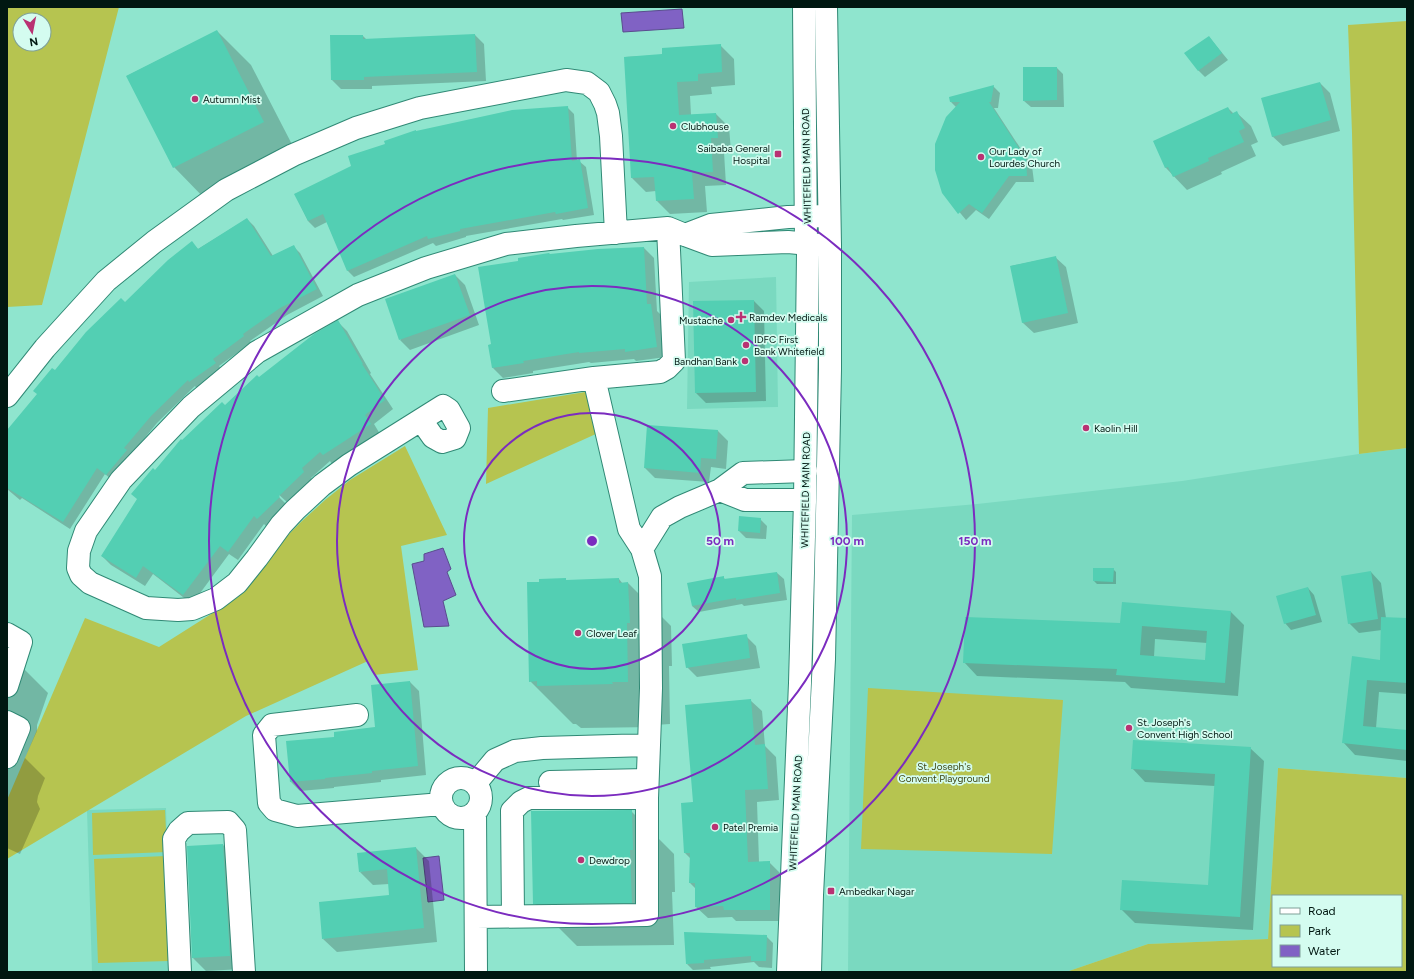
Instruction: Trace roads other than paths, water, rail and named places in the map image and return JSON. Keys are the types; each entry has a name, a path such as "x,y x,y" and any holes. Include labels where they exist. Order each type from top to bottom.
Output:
{"street":[{"name":"WHITEFIELD MAIN ROAD","path":"788,972 800,683 806,471 808,253 806,244 804,7"},
{"path":"810,972 812,895 824,659 830,376 830,246 826,7"},
{"path":"7,396 45,348 106,281 154,242 226,190 293,156 356,128 420,108 566,80 587,83 599,92 608,114 611,136 616,233"},
{"path":"421,420 349,465 322,485 281,525 237,583 216,599 192,609 178,610 146,608 90,583 81,575 78,568 79,551 86,531 121,480 191,407 258,352 358,295 426,268 506,244 616,233 677,232 711,225 788,217 829,216"},
{"path":"677,232 712,244 788,242 830,246"},
{"path":"503,392 594,378 660,372 667,368 674,361 677,232"},
{"path":"476,917 647,915 647,789 651,688 650,576 642,549 629,529 594,378"},
{"path":"642,549 662,517 680,507 720,490 743,473 806,471"},
{"path":"720,490 745,500 805,500"},
{"path":"7,634 22,642 7,686"},
{"path":"357,715 272,725 264,735 269,803 275,810 297,816 442,804"},
{"path":"7,722 19,728 7,757"},
{"path":"475,784 495,760 515,751 542,748 649,745"},
{"path":"457,778 470,780 475,784 481,795 481,802 478,808 469,817 456,818 450,815 442,804 442,791 445,785 457,778"},
{"path":"550,782 647,789"},
{"path":"513,916 512,811 521,802 528,798 647,789"},
{"path":"475,812 476,972"},
{"path":"180,972 174,839 178,831 188,824 228,822 235,830 244,972"}],"water":[{"path":"682,9 684,28 623,32 621,13"},
{"path":"443,548 451,569 447,572 456,595 443,601 449,626 424,627 412,564 424,561 424,554"},
{"path":"439,856 444,900 428,902 423,858"}],"place":[{"name":"Autumn Mist","path":"195,99"},
{"name":"Clubhouse","path":"673,126"},
{"name":"Saibaba General Hospital","path":"778,154"},
{"name":"Our Lady of Lourdes Church","path":"981,157"},
{"name":"Ramdev Medicals","path":"741,317"},
{"name":"Mustache","path":"731,320"},
{"name":"IDFC First Bank Whitefield","path":"746,345"},
{"name":"Bandhan Bank","path":"745,361"},
{"name":"Kaolin Hill","path":"1086,428"},
{"name":"Clover Leaf","path":"578,633"},
{"name":"St. Joseph's Convent High School","path":"1129,728"},
{"name":"Patel Premia","path":"715,827"},
{"name":"Dewdrop","path":"581,860"},
{"name":"Ambedkar Nagar","path":"831,891"}],"park label":[{"name":"St. Joseph's Convent Playground","path":"944,772"}]}
